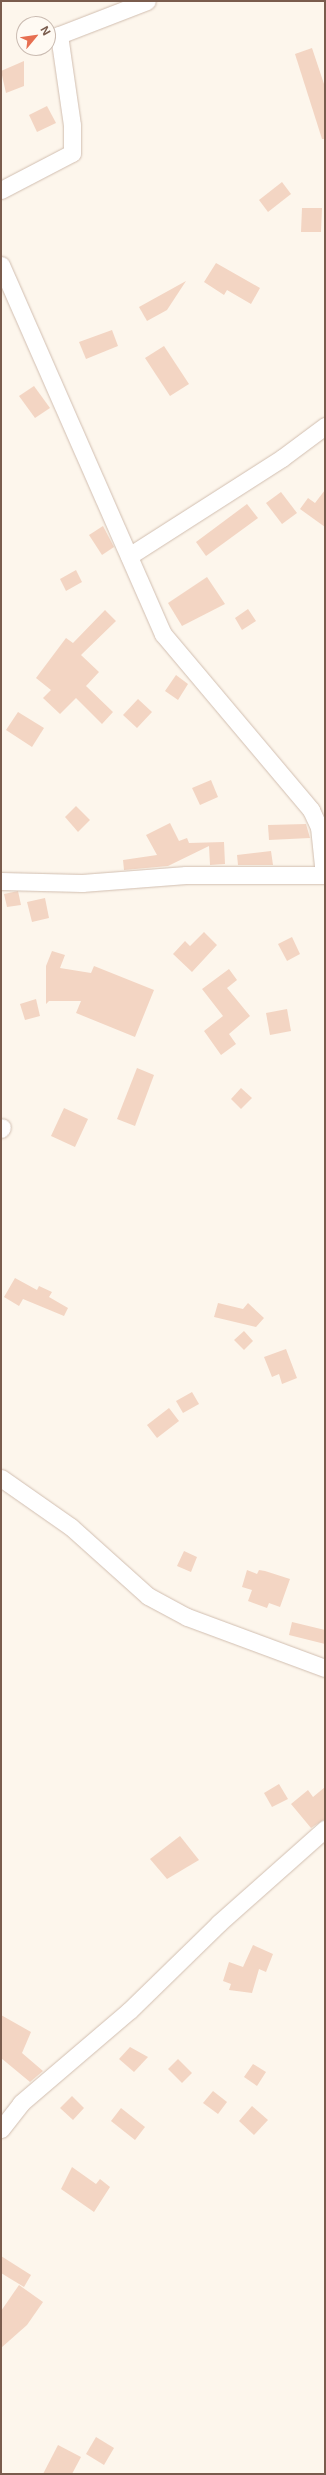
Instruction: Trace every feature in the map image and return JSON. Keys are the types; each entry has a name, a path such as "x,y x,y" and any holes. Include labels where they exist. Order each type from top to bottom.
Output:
{"street":[{"path":"1,190 72,152 72,125 59,35 147,1"},
{"path":"1,264 167,640 311,810 319,827 324,875 186,875 82,883 1,882"},
{"path":"129,556 282,458 325,426"},
{"path":"1,1478 71,1527 148,1596 187,1617 325,1668"},
{"path":"1,2129 21,2103 130,2010 219,1923 325,1829"}],"building":[{"path":"312,48 325,87 325,139 322,139 295,54"},
{"path":"24,61 24,86 6,93 1,71"},
{"path":"47,106 56,123 37,132 29,115"},
{"path":"282,182 291,194 268,212 259,200"},
{"path":"302,208 322,208 321,232 301,232"},
{"path":"216,263 260,288 251,304 227,290 224,295 204,282"},
{"path":"186,281 167,310 147,321 139,307"},
{"path":"112,330 118,346 86,359 79,342"},
{"path":"164,346 189,384 170,396 145,358"},
{"path":"34,386 50,408 35,418 19,396"},
{"path":"325,490 325,527 300,509 308,498 315,503"},
{"path":"281,492 297,513 282,524 266,503"},
{"path":"247,504 258,518 206,556 196,542"},
{"path":"103,526 114,547 102,555 89,535"},
{"path":"76,570 82,582 66,591 60,579"},
{"path":"207,577 225,604 182,626 168,603"},
{"path":"248,609 256,621 242,630 235,618"},
{"path":"105,610 116,621 81,655 99,672 86,686 113,712 102,724 76,698 60,714 43,698 51,690 36,678 66,638 73,643"},
{"path":"176,675 188,684 178,700 165,691"},
{"path":"138,699 152,712 137,728 123,715"},
{"path":"18,712 44,728 32,747 6,730"},
{"path":"211,780 218,797 200,805 192,788"},
{"path":"76,806 90,820 78,832 65,817"},
{"path":"170,823 179,841 187,838 189,843 224,842 225,864 210,865 209,846 168,866 124,870 123,860 157,855 146,835"},
{"path":"306,824 310,838 269,840 268,825"},
{"path":"271,851 273,865 238,865 237,855"},
{"path":"18,891 21,905 7,907 4,894"},
{"path":"45,898 49,918 32,922 27,902"},
{"path":"204,932 217,945 192,972 173,954 185,941 190,946"},
{"path":"292,937 300,954 287,961 278,944"},
{"path":"52,951 65,955 60,968 91,973 94,966 154,990 135,1037 76,1013 81,1001 49,1001 46,1004 46,966"},
{"path":"229,969 237,980 227,988 250,1016 229,1034 236,1044 221,1055 204,1031 223,1016 202,989"},
{"path":"36,999 40,1016 25,1020 20,1004"},
{"path":"287,1009 291,1031 270,1035 266,1013"},
{"path":"137,1068 154,1075 135,1126 117,1119"},
{"path":"241,1088 252,1098 241,1109 231,1099"},
{"path":"64,1108 88,1119 75,1147 51,1136"},
{"path":"15,1278 37,1290 39,1286 52,1292 49,1297 68,1308 64,1316 23,1299 19,1306 4,1297"},
{"path":"218,1303 243,1309 248,1303 264,1318 256,1327 214,1317"},
{"path":"244,1331 253,1341 244,1350 234,1340"},
{"path":"286,1349 297,1378 282,1384 279,1374 272,1377 264,1357"},
{"path":"192,1392 199,1404 183,1413 176,1401"},
{"path":"169,1408 179,1421 157,1438 147,1425"},
{"path":"184,1551 197,1557 191,1572 177,1566"},
{"path":"247,1570 257,1574 259,1570 265,1571 290,1579 280,1607 269,1603 267,1608 248,1601 252,1590 242,1587"},
{"path":"292,1622 325,1630 325,1644 289,1635"},
{"path":"279,1784 288,1799 272,1807 264,1793"},
{"path":"325,1787 325,1819 311,1828 291,1804 308,1790 313,1797"},
{"path":"180,1836 199,1860 167,1879 150,1859"},
{"path":"253,1945 273,1954 266,1972 259,1969 252,1993 229,1990 231,1984 223,1981 229,1962 243,1967"},
{"path":"1,2015 31,2032 22,2053 43,2071 30,2082 1,2058"},
{"path":"130,2047 148,2057 134,2072 119,2059"},
{"path":"178,2059 192,2073 182,2083 168,2069"},
{"path":"253,2064 266,2072 257,2086 244,2077"},
{"path":"213,2091 227,2102 218,2114 203,2103"},
{"path":"72,2096 84,2108 73,2120 60,2108"},
{"path":"252,2106 268,2120 254,2135 239,2121"},
{"path":"121,2108 145,2127 135,2140 111,2121"},
{"path":"72,2167 96,2184 100,2179 110,2187 94,2212 61,2189"},
{"path":"1,2256 31,2275 24,2287 1,2273"},
{"path":"19,2285 43,2302 27,2325 1,2348 1,2311"},
{"path":"96,2437 114,2448 104,2465 86,2454"},
{"path":"58,2445 81,2457 72,2474 43,2474"}]}
